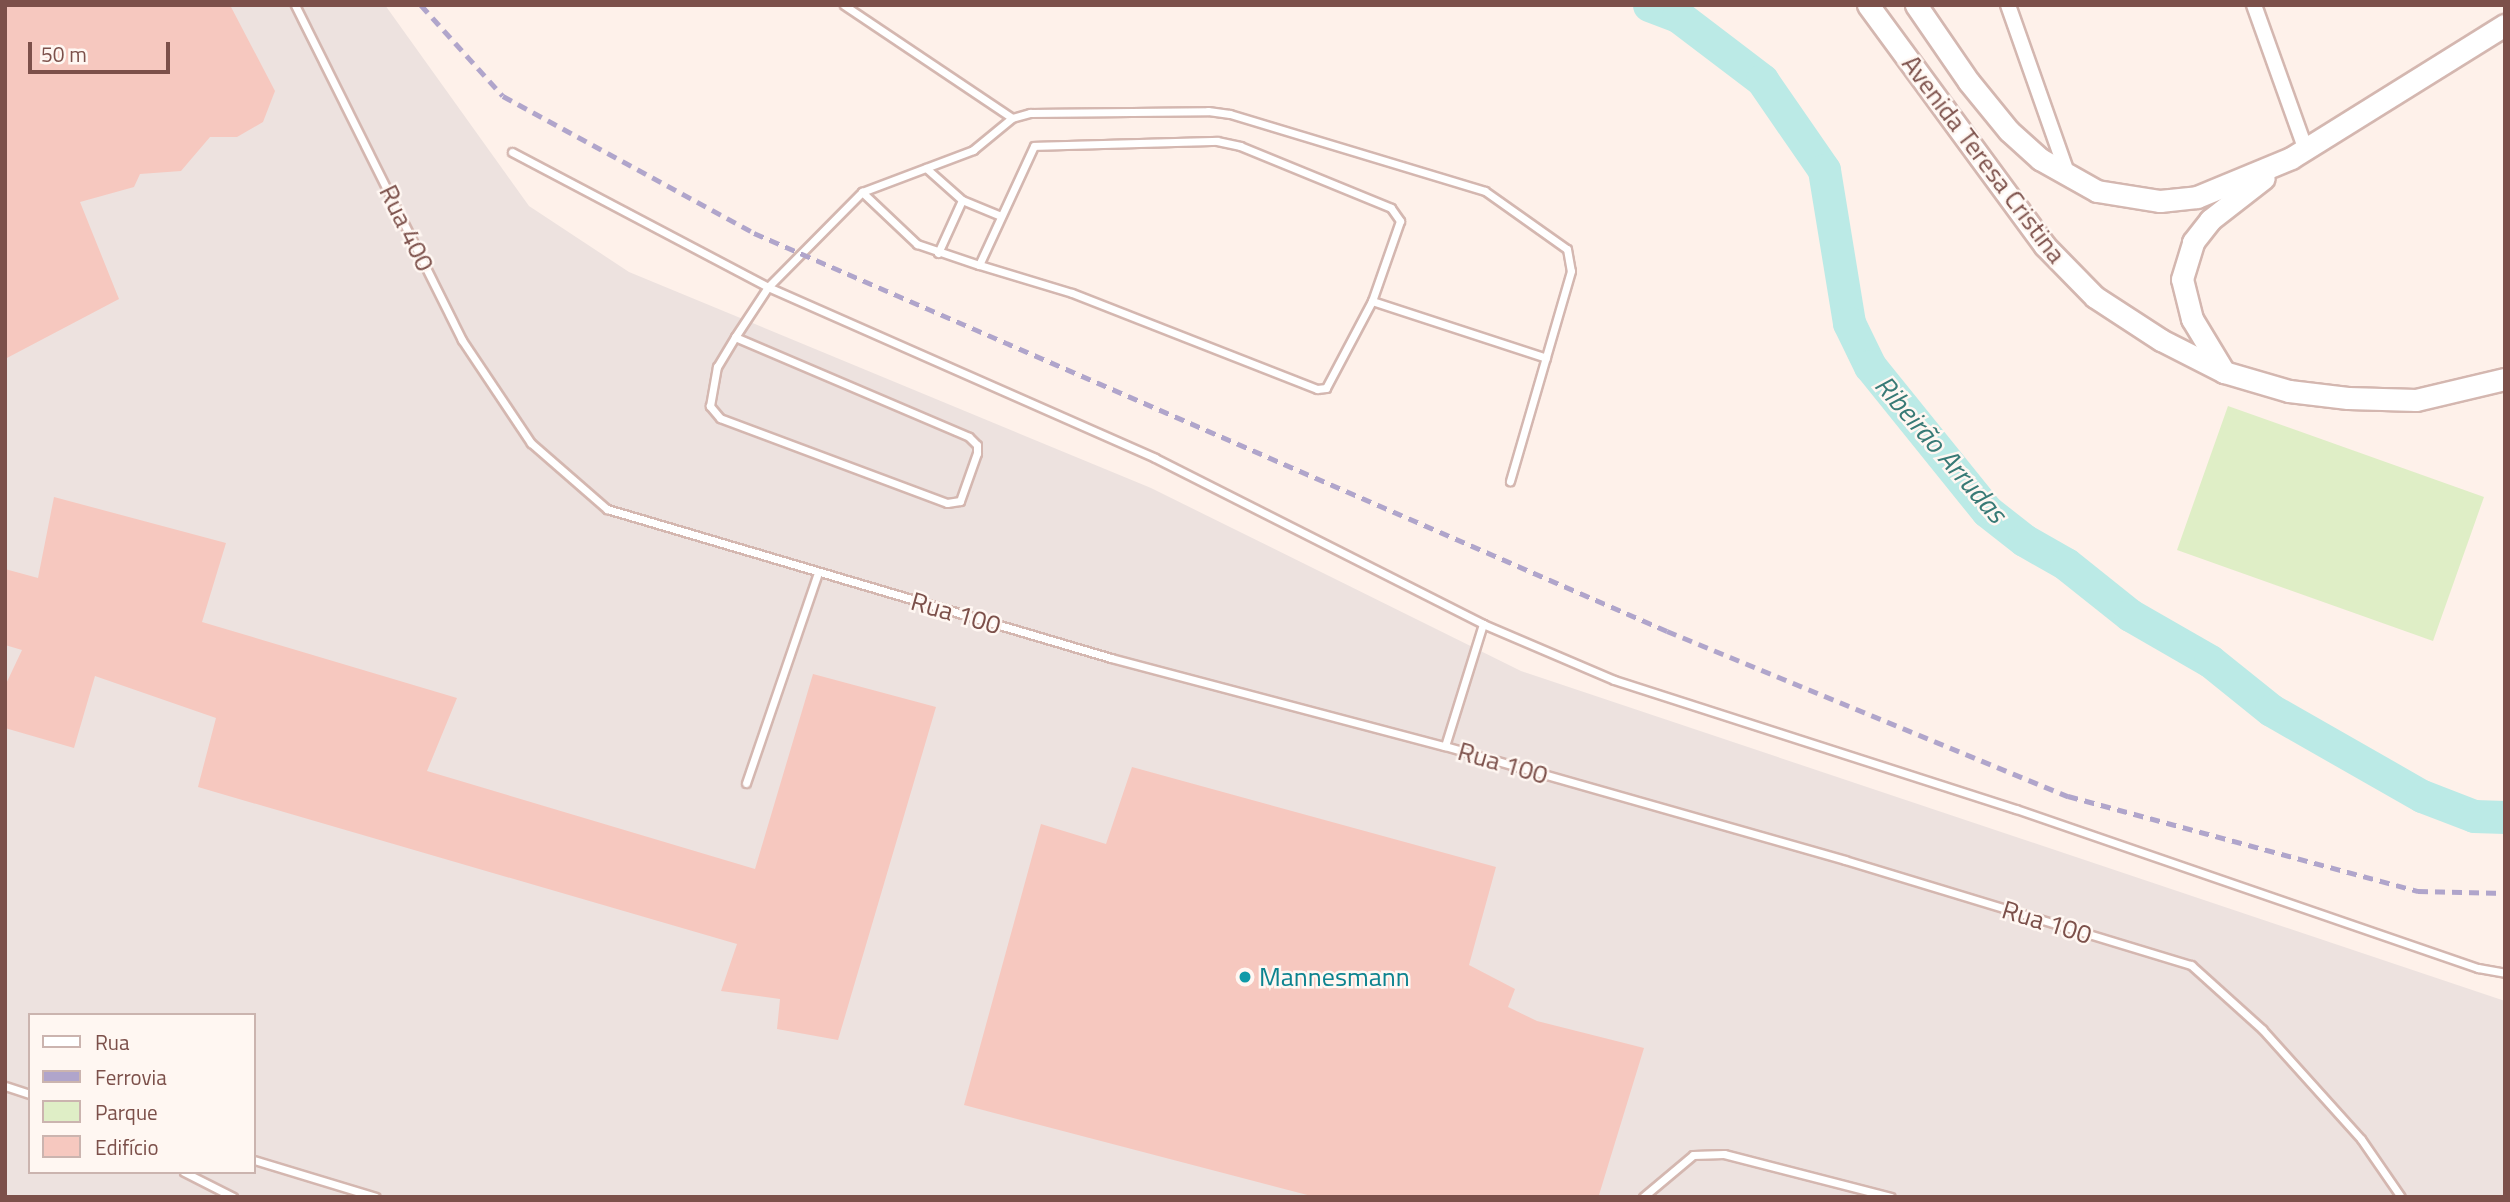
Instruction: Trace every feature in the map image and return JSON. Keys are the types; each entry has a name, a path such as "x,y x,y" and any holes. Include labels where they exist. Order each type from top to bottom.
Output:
{"main road":[{"name":"Avenida Teresa Cristina","path":"1868,5 2045,246 2095,297 2161,340 2224,372 2288,391 2348,398 2416,400 2498,382"},
{"name":"Avenida Teresa Cristina","path":"1916,5 2009,131 2070,179 2123,199 2160,201 2197,197 2298,154 2505,26"},
{"path":"2224,372 2192,319 2182,279 2193,242 2210,220 2298,154"}],"street":[{"path":"2008,5 2070,179"},
{"path":"2254,5 2298,154"}],"lane":[{"name":"Rua 400","path":"295,5 462,340 531,443"},
{"path":"844,5 1012,118"},
{"path":"736,337 969,437 977,445 977,453 960,501 947,503 720,418 710,406 709,391 717,366 768,287 862,192 973,150 1012,118 1030,113 1208,111 1485,191 1567,248 1571,271 1510,481"},
{"path":"862,192 902,234 938,253 1072,293 1317,389 1333,381 1372,301 1400,221 1391,208 1240,146 1217,141 1034,146 979,265"},
{"path":"512,152 768,287 1156,458 1483,624 1614,680 2016,809 2478,968 2505,973"},
{"path":"926,168 962,200 1001,216"},
{"path":"938,253 962,200"},
{"path":"1372,301 1546,358"},
{"name":"Rua 100","path":"531,443 607,509 1111,658 1445,746 2191,965 2262,1029 2361,1139 2402,1197"},
{"path":"746,783 818,573"},
{"path":"1445,746 1483,624"},
{"path":"5,1086 28,1093"},
{"path":"1643,1197 1693,1155 1724,1154 1891,1197"},
{"path":"256,1161 376,1197"},
{"path":"188,1174 233,1197"}],"shaded area":[{"path":"5,5 385,5 529,206 629,272 1151,488 1521,671 2505,1001 2505,1197 5,1197"}],"green space":[{"path":"2228,406 2484,497 2433,641 2177,550"}],"building":[{"path":"5,5 230,5 275,91 263,122 237,137 210,137 181,171 140,174 134,187 80,202 119,299 5,359"},
{"path":"54,497 226,543 202,622 457,698 427,771 755,869 813,674 936,707 838,1040 777,1029 780,999 721,991 737,944 198,787 216,718 95,676 74,748 5,728 5,686 22,650 5,645 5,569 38,578"},
{"name":"Mannesmann","path":"1132,767 1496,867 1469,965 1515,989 1508,1007 1537,1021 1644,1048 1599,1195 1315,1197 964,1105 1041,824 1106,844"}],"waterway":[{"name":"Ribeirão Arrudas","path":"1649,5 1678,16 1762,80 1824,170 1849,323 1870,366 1987,511 2024,540 2066,564 2130,615 2210,661 2271,710 2422,796 2474,816 2505,817"}],"railway":[{"path":"421,5 503,96 754,233 1667,631 2068,796 2418,891 2505,893"}],"place":[{"name":"Mannesmann","path":"1245,977"}]}
